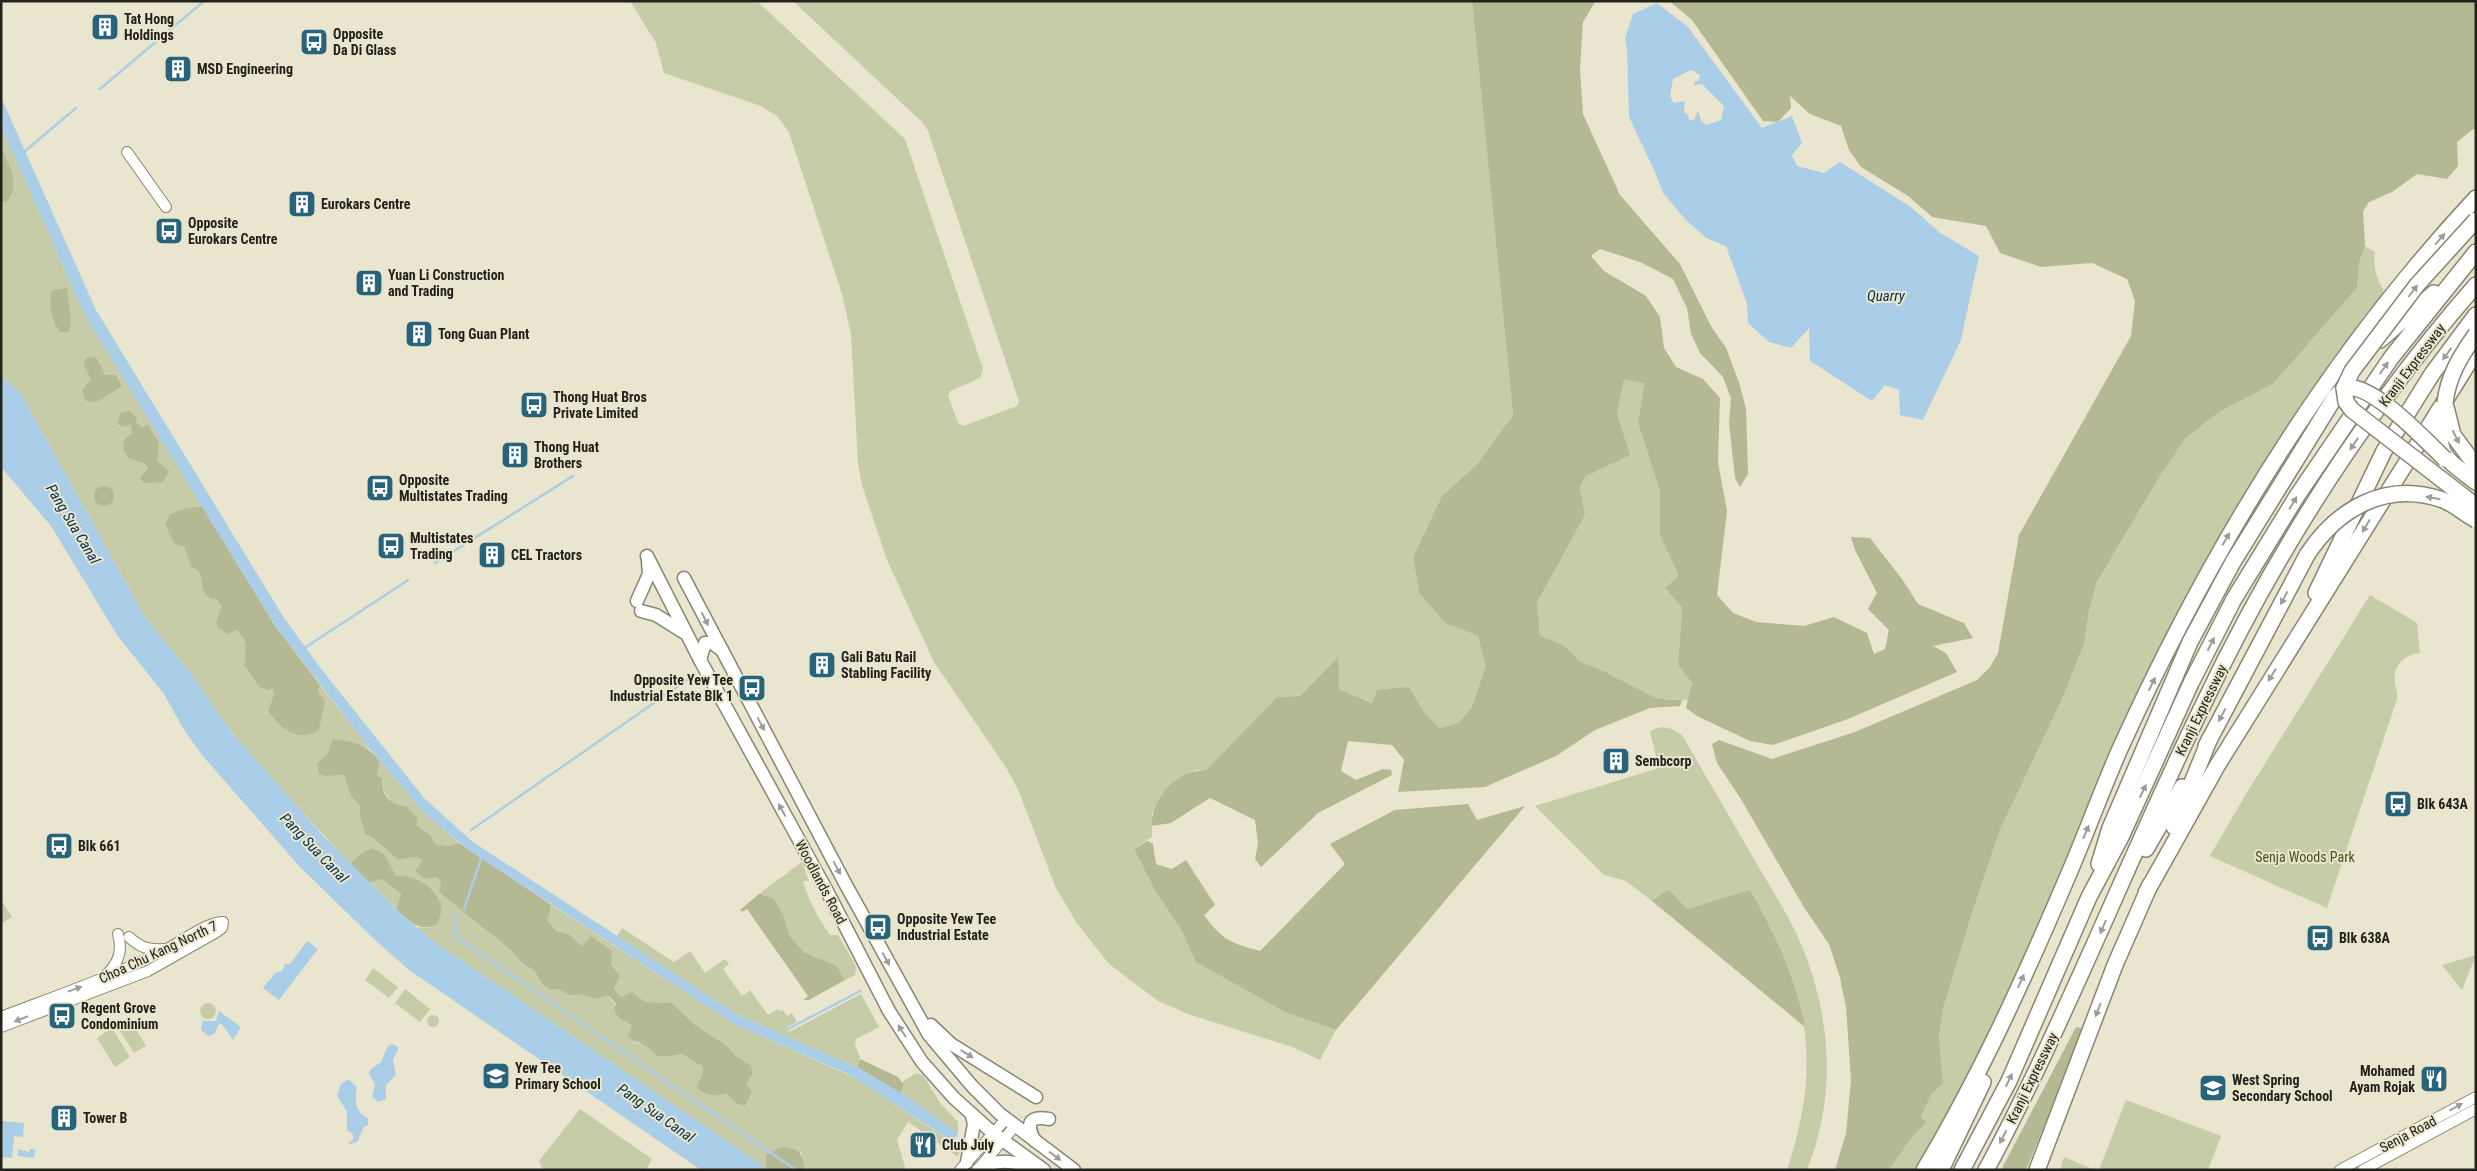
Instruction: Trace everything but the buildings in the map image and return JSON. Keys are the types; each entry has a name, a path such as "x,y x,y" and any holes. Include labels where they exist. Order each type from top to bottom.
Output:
{"highway":[{"path":"1941,1170 1946,1146 2068,876 2119,752 2179,628 2225,541 2317,395 2396,289 2476,198"},
{"path":"2089,897 2110,828 2190,642 2233,562 2335,397 2344,388 2352,371 2417,285 2476,220"},
{"path":"2317,395 2459,270 2476,252"},
{"path":"2089,897 2121,837 2191,683 2234,599 2297,496 2343,427 2391,358 2459,270"},
{"name":"Kranji Expressway","path":"1986,1170 2114,905 2142,837 2205,699 2275,568 2319,496 2365,429 2407,370 2476,285"},
{"path":"2298,634 2363,491 2384,451 2432,374 2476,315"},
{"path":"2446,459 2439,443 2450,378 2457,361 2476,334"},
{"path":"2146,893 2217,766 2476,351"},
{"path":"2344,388 2350,386 2369,392 2446,459 2476,482"},
{"path":"2344,388 2346,402 2352,410 2476,506"},
{"path":"2445,404 2453,435 2476,466"},
{"path":"2114,905 2210,738 2316,542 2335,521 2350,509 2369,501 2392,496 2413,495 2443,500 2476,520"},
{"path":"2037,1170 2116,965 2210,738"},
{"name":"Kranji Expressway","path":"1962,1170 2009,1081 2089,897"},
{"path":"1924,1170 1946,1146"}],"main road":[{"name":"Woodlands Road","path":"687,635 664,619 639,606 650,574 647,556 700,660 827,891 889,1011 922,1062 954,1098 972,1116 1043,1170"},
{"name":"Woodlands Road","path":"684,578 906,997 929,1035 946,1057 1010,1122 1074,1170"},
{"path":"700,660 706,643 712,643 722,650"},
{"path":"906,997 951,1044 1036,1097"},
{"path":"954,1098 968,1124 971,1138"},
{"path":"963,1166 971,1138 972,1116"},
{"path":"1035,1141 1029,1131 1033,1120 1039,1117 1049,1119"},
{"path":"978,1170 988,1163 1004,1160 1043,1170"}],"street":[{"path":"127,152 166,207"},
{"name":"Choa Chu Kang North 7","path":"1,1017 100,980 170,948 210,924 223,922 222,928 216,933 148,971 1,1027"},
{"path":"100,980 114,968 118,959 120,944 118,934"},
{"path":"129,938 139,947 147,949 170,948"},
{"name":"Senja Road","path":"2340,1170 2476,1097"},
{"name":"Senja Road","path":"2363,1170 2476,1109"},
{"path":"963,1166 998,1136 1010,1122"},
{"path":"978,1170 998,1136"}],"green space":[{"path":"630,1 757,1 905,139 983,369 980,378 950,391 948,395 958,423 963,426 1017,406 1019,401 928,131 922,122 793,1 1472,1 1513,415 1478,463 1442,496 1413,557 1419,593 1445,623 1478,636 1487,666 1472,707 1458,723 1438,728 1424,712 1409,687 1373,703 1339,689 1337,658 1300,696 1277,697 1206,770 1195,770 1152,813 1152,837 1134,849 1153,887 1183,933 1287,1013 1336,1030 1320,1060 1292,1047 1188,1014 1158,1001 1109,964 1076,922 1055,886 1018,789 1005,766 934,662 887,560 862,485 858,463 851,334 842,294 789,132 777,116 761,106 664,73 656,43"},
{"path":"1472,1 1598,1 1595,2 1583,22 1580,70 1583,114 1620,195 1680,264 1711,326 1726,348 1739,382 1746,409 1748,474 1740,487 1735,478 1729,423 1731,398 1723,377 1700,353 1691,334 1687,308 1673,279 1640,262 1600,249 1591,256 1604,271 1646,296 1660,317 1664,348 1676,367 1703,379 1720,398 1718,462 1727,511 1717,595 1733,613 1756,622 1804,626 1834,617 1867,633 1874,654 1885,649 1889,630 1868,609 1877,593 1855,550 1851,537 1870,538 1902,579 1918,604 1964,623 1973,638 1933,646 1946,653 1957,672 1848,719 1773,745 1750,741 1697,716 1686,708 1692,683 1678,665 1682,607 1665,588 1679,576 1660,536 1660,491 1638,423 1644,383 1624,380 1617,414 1630,455 1586,476 1580,487 1585,515 1537,603 1540,636 1565,646 1579,661 1604,671 1659,699 1682,700 1680,706 1650,708 1595,730 1556,756 1485,787 1398,792 1404,760 1392,745 1348,741 1341,771 1356,780 1383,769 1391,770 1392,775 1318,813 1261,867 1255,859 1258,843 1255,820 1210,798 1171,823 1151,826 1156,805 1168,787 1185,775 1195,771 1206,770 1277,697 1300,696 1338,657 1339,689 1372,703 1377,690 1409,687 1424,712 1439,728 1458,723 1472,707 1486,666 1478,636 1445,623 1419,593 1413,557 1442,496 1478,463 1513,415"},
{"path":"1669,1 2476,1 2476,127 2457,142 2458,166 2447,179 2417,174 2392,192 2369,202 2363,211 2365,246 2359,263 2357,288 2273,384 2219,412 2185,439 2160,476 2097,582 2089,611 2084,644 2063,697 2000,830 1972,913 1943,1009 1939,1036 1943,1083 1931,1095 1921,1118 1927,1122 1912,1137 1889,1170 1835,1170 1846,1133 1851,1080 1846,1007 1840,978 1829,944 1805,909 1739,796 1717,763 1712,744 1719,740 1772,759 1855,732 1977,680 1990,667 1998,653 2019,535 2131,336 2135,301 2127,279 2092,263 2041,267 2000,253 1986,226 1932,217 1908,196 1861,167 1849,150 1841,126 1810,114 1790,96 1791,108 1778,122 1763,121 1692,20"},
{"path":"1,126 80,305 202,506 187,508 184,547 191,567 198,570 204,593 217,600 221,607 216,622 237,630 242,634 247,653 272,687 274,694 268,711 322,711 325,701 318,691 320,685 370,749 346,741 327,776 344,775 351,796 360,806 360,818 365,834 373,838 398,860 415,857 422,860 415,871 436,877 441,881 440,892 511,950 523,964 534,970 543,985 550,989 559,989 570,996 579,994 595,999 608,996 632,1025 635,1042 671,1056 682,1054 703,1067 703,1072 696,1088 703,1092 714,1096 726,1093 736,1103 746,1084 750,1065 735,1055 727,1046 695,1025 672,1003 645,1002 621,997 582,946 569,934 556,931 547,920 550,914 550,904 734,1024 855,1078 959,1147 958,1157 908,1122 897,1140 906,1170 805,1170 801,1152 767,1155 766,1168 433,941 417,927 429,928 384,854 360,854 350,864 250,755 215,710 194,678 145,617 21,394 1,376 1,201 6,202 8,162 1,146","holes":["95,357 105,375 83,390 91,379","136,422 156,452 157,460 169,471 145,472 148,468 145,464 128,458 124,440 132,432 130,425"]},
{"path":"1,146 10,167 13,182 11,196 6,202 1,201"},
{"path":"2365,246 2375,252 2374,263 2376,272 2384,291 2275,445 2199,575 2142,684 2040,924 1969,1077 1918,1170 1889,1170 1912,1137 1927,1122 1921,1119 1931,1095 1943,1083 1939,1036 1943,1009 1972,913 2000,830 2063,697 2084,644 2089,611 2097,582 2160,476 2185,439 2219,412 2273,384 2357,288 2359,263"},
{"path":"67,288 71,322 69,332 60,332 53,318 51,295 52,290"},
{"path":"96,357 105,375 116,375 122,386 96,402 86,401 83,389 91,379 84,365 86,358"},
{"path":"1624,380 1644,383 1638,423 1660,491 1660,536 1679,576 1682,607 1678,665 1692,683 1688,700 1659,699 1604,671 1578,661 1565,646 1540,637 1537,603 1585,515 1580,487 1586,476 1629,455 1617,414"},
{"path":"130,411 137,418 136,422 141,427 148,425 159,443 157,460 169,471 163,482 144,483 140,478 148,468 145,464 128,458 123,448 124,440 132,432 130,425 121,427 117,423 121,413"},
{"path":"104,486 111,489 114,496 111,503 104,506 97,503 94,496 97,489"},
{"path":"202,506 274,624 320,685 318,691 325,701 319,730 311,734 303,735 290,732 278,723 268,711 274,694 272,688 268,690 260,688 244,665 246,656 245,646 243,638 237,630 228,634 218,628 216,622 221,606 217,600 204,593 198,570 191,567 184,547 174,543 165,524 170,514 187,508"},
{"name":"Senja Woods Park","path":"2370,595 2417,623 2420,653 2409,656 2400,662 2395,672 2397,699 2327,908 2210,856 2246,794"},
{"path":"1661,727 1672,729 1682,735 1787,916 1808,963 1817,992 1823,1022 1826,1051 1826,1081 1817,1141 1807,1170 1787,1170 1798,1130 1805,1093 1807,1058 1804,1026 1797,993 1785,961 1750,891 1687,909 1669,889 1652,901 1626,881 1604,875 1535,806 1659,768 1650,731"},
{"path":"333,739 360,745 370,751 380,761 377,776 382,778 383,789 387,798 390,801 406,806 417,818 417,825 430,835 436,844 449,846 459,843 550,904 550,914 547,920 556,931 569,934 582,946 591,936 612,951 611,965 620,976 614,988 621,997 632,992 645,1002 672,1003 695,1025 727,1046 735,1055 750,1065 753,1073 746,1084 752,1091 745,1106 736,1103 726,1093 714,1096 696,1088 703,1072 703,1067 682,1054 657,1056 651,1049 628,1036 632,1025 619,1018 614,1010 616,1004 609,996 595,999 579,994 570,996 559,989 550,989 543,985 534,970 523,964 511,950 439,892 441,881 436,877 425,879 415,871 422,860 415,857 398,860 373,838 365,834 360,818 360,806 351,796 344,775 327,776 319,774 317,764 328,753"},
{"path":"380,761 425,814 459,843 449,846 436,844 422,828 395,806 388,798 382,778 377,776"},
{"path":"1468,804 1477,820 1525,806 1336,1030 1287,1013 1196,962 1183,933 1153,887 1134,849 1148,841 1153,844 1156,864 1172,869 1186,860 1215,905 1204,915 1210,923 1222,935 1234,943 1260,951 1345,864 1330,844 1395,810"},
{"path":"373,848 384,854 396,876 411,877 433,891 441,905 441,913 437,924 425,927 410,921 396,909 401,894 382,879 369,883 350,864 360,854"},
{"path":"802,862 809,881 803,881 814,909 830,935 838,935 856,966 855,975 845,980 837,966 804,952 790,936 784,917 759,894"},
{"path":"382,879 401,894 396,909 370,883"},
{"path":"1669,889 1687,909 1750,890 1784,957 1796,991 1805,1027 1652,901"},
{"path":"759,894 774,899 784,917 790,936 804,952 837,966 845,980 809,1000 803,1000 808,996 747,909 742,912 740,910"},
{"path":"1,900 12,917 1,923"},
{"path":"622,928 674,962 690,951 705,973 725,959 729,964 723,969 742,996 750,990 768,1015 778,1009 780,1012 783,1010 787,1016 792,1013 797,1022 786,1028 789,1032 861,994 879,1027 856,1039 855,1045 860,1057 857,1067 738,1015 617,936"},
{"path":"2476,955 2462,990 2442,965"},
{"path":"373,968 398,987 389,998 365,980"},
{"path":"405,989 430,1009 420,1022 395,1003"},
{"path":"208,1003 216,1011 208,1019 200,1011"},
{"path":"433,1015 439,1021 433,1027 427,1021"},
{"path":"130,1020 146,1046 134,1053 118,1028"},
{"path":"2076,1027 2084,1029 2026,1170 2001,1170"},
{"path":"112,1028 130,1057 115,1067 97,1038"},
{"path":"860,1059 898,1077 904,1085 900,1093 857,1067"},
{"path":"916,1073 923,1075 941,1104 958,1122 958,1133 900,1093 904,1085 902,1082"},
{"path":"2126,1100 2221,1136 2208,1170 2099,1170"},
{"path":"580,1109 652,1159 646,1170 543,1170 539,1161"},
{"path":"781,1147 799,1152 805,1170 769,1170 766,1168 766,1155"},
{"path":"2064,1157 2095,1170 2060,1170"}],"water":[{"name":"Quarry","path":"1657,3 1688,27 1762,128 1792,116 1802,143 1792,155 1797,166 1824,173 1840,162 1911,207 1939,232 1979,256 1961,340 1923,420 1900,415 1899,390 1885,385 1872,401 1810,361 1809,328 1791,348 1769,342 1748,323 1747,304 1726,246 1706,238 1685,219 1663,193 1629,117 1625,39 1633,14","holes":["1691,70 1700,75 1699,81 1695,81 1694,85 1702,84 1724,106 1721,120 1706,125 1701,120 1698,111 1694,120 1689,120 1688,115 1684,112 1685,101 1674,103 1670,96 1673,79"]},
{"path":"1,97 96,310 284,618 322,670 425,799 473,842 738,1015 861,1069 906,1096 958,1133 953,1142 850,1075 734,1024 467,849 425,814 370,749 274,624 93,329 80,305 1,126"},
{"name":"Pang Sua Canal","path":"1,376 21,394 145,617 194,678 232,733 325,838 396,909 433,941 769,1170 701,1170 409,970 374,939 300,867 202,755 184,730 164,694 117,635 51,526 1,467"},
{"path":"307,941 318,949 279,1000 263,988 275,973 282,971 285,964 290,964"},
{"path":"219,1011 241,1027 233,1040 222,1024 218,1025 213,1035 208,1036 201,1030 202,1021 216,1021"},
{"path":"392,1044 397,1046 398,1050 393,1060 396,1075 386,1085 386,1099 378,1102 372,1097 375,1085 369,1073 371,1069 381,1062 388,1046"},
{"path":"348,1079 357,1087 356,1105 358,1109 368,1118 368,1125 363,1128 358,1141 351,1144 348,1143 353,1140 353,1134 347,1130 347,1112 337,1096 341,1084"},
{"path":"1,1121 24,1123 23,1137 14,1136 12,1158 1,1157"},
{"path":"18,1149 29,1152 30,1149 35,1149 34,1158 18,1156"}],"waterway":[{"path":"100,89 204,1"},
{"path":"24,152 76,108"},
{"path":"435,563 573,476"},
{"path":"303,649 408,580"},
{"path":"471,830 687,680"},
{"path":"464,909 482,856"},
{"path":"459,915 455,918 456,937 796,1170"},
{"path":"788,1029 860,991"}],"place":[{"name":"Tat Hong Holdings","path":"105,27"},
{"name":"Opposite Da Di Glass","path":"314,42"},
{"name":"MSD Engineering","path":"178,69"},
{"name":"Eurokars Centre","path":"302,204"},
{"name":"Opposite Eurokars Centre","path":"169,231"},
{"name":"Yuan Li Construction and Trading","path":"369,283"},
{"name":"Tong Guan Plant","path":"419,334"},
{"name":"Thong Huat Bros Private Limited","path":"534,405"},
{"name":"Thong Huat Brothers","path":"515,455"},
{"name":"Opposite Multistates Trading","path":"380,488"},
{"name":"Multistates Trading","path":"391,546"},
{"name":"CEL Tractors","path":"492,555"},
{"name":"Gali Batu Rail Stabling Facility","path":"822,665"},
{"name":"Opposite Yew Tee Industrial Estate Blk 1","path":"752,688"},
{"name":"Sembcorp","path":"1616,761"},
{"name":"Blk 643A","path":"2398,804"},
{"name":"Blk 661","path":"59,846"},
{"name":"Opposite Yew Tee Industrial Estate","path":"878,927"},
{"name":"Blk 638A","path":"2320,938"},
{"name":"Regent Grove Condominium","path":"62,1016"},
{"name":"Yew Tee Primary School","path":"496,1076"},
{"name":"Mohamed Ayam Rojak","path":"2434,1079"},
{"name":"West Spring Secondary School","path":"2213,1088"},
{"name":"Tower B","path":"64,1118"},
{"name":"Club July","path":"923,1145"}]}
